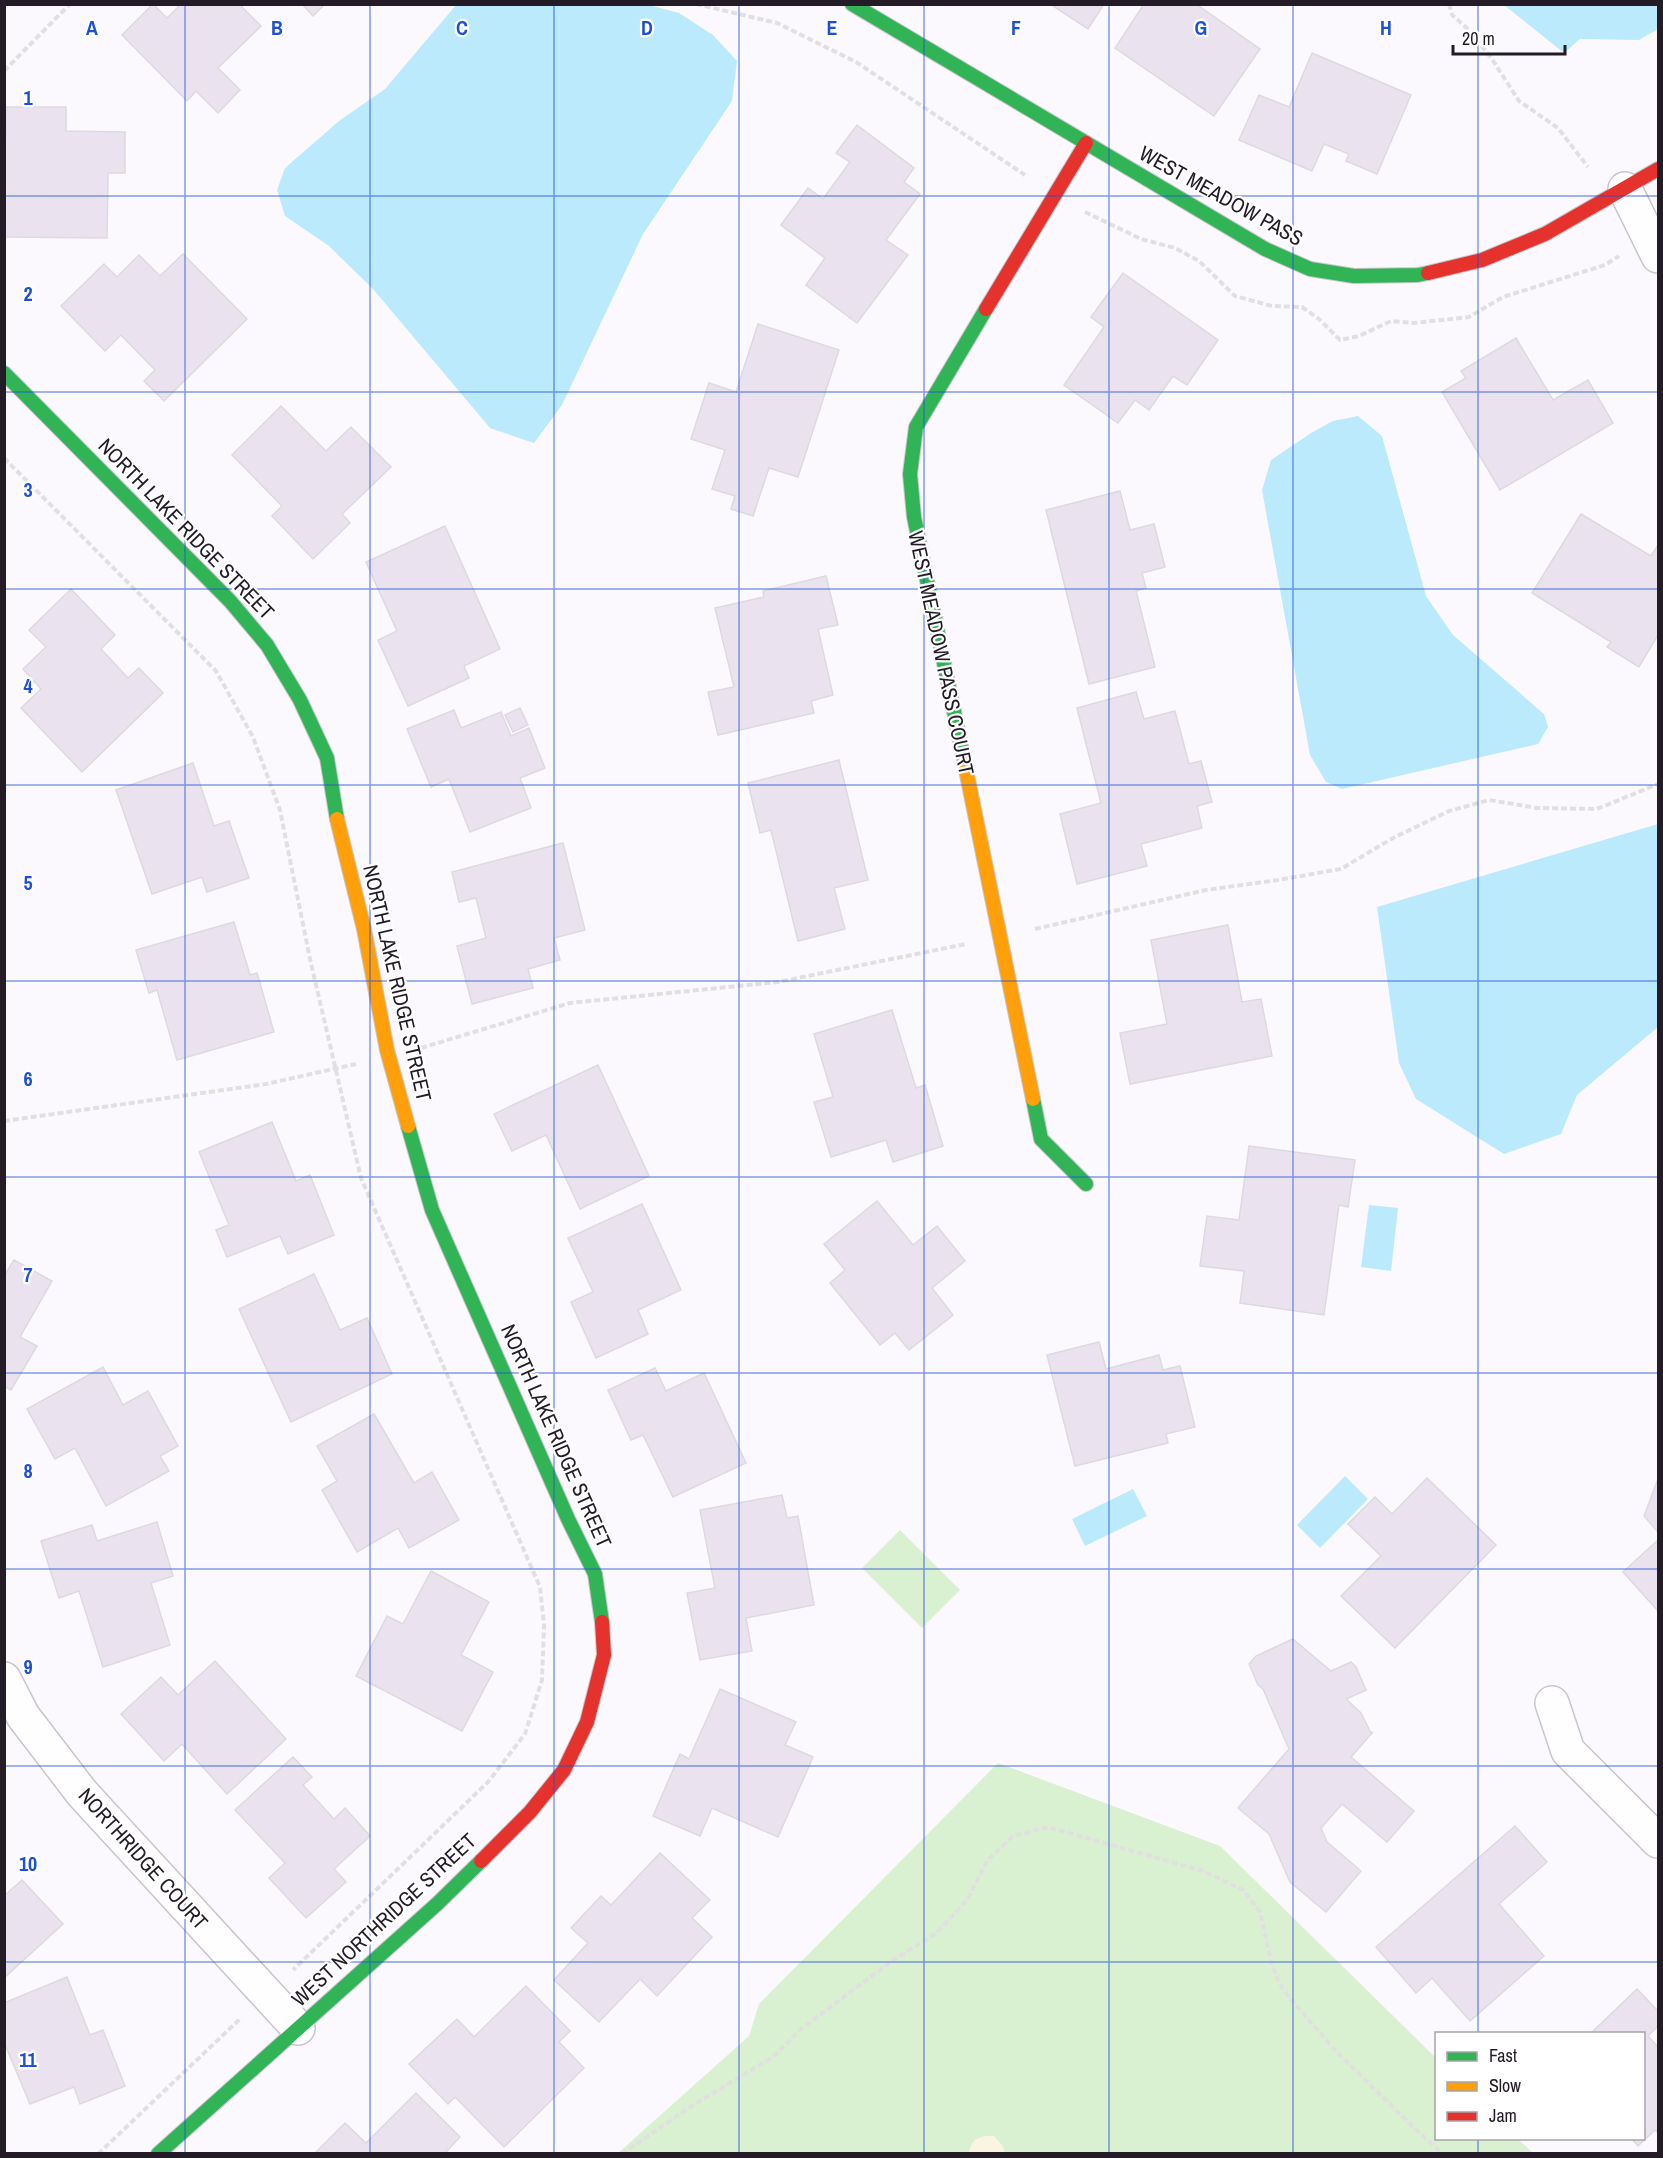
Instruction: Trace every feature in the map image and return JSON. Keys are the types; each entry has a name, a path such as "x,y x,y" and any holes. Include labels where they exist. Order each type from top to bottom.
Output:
{"street":[{"name":"WEST MEADOW PASS","path":"852,4 1265,249 1310,269 1354,276 1418,275 1482,260 1545,234 1659,169"},
{"name":"WEST MEADOW PASS COURT","path":"1086,143 916,428 910,474 914,517 1041,1138 1086,1184"},
{"path":"1625,189 1659,256"},
{"name":"NORTH LAKE RIDGE STREET","path":"4,373 230,601 267,645 300,700 327,758 337,817 364,929 389,1056 432,1210 568,1519 595,1574 602,1616 604,1655 596,1687"},
{"name":"NORTHRIDGE COURT","path":"4,1679 23,1716 82,1793 298,2028"},
{"name":"WEST NORTHRIDGE STREET","path":"158,2154 437,1904 530,1812 564,1770 587,1722 596,1687"},
{"path":"1552,1703 1568,1751 1659,1841"}],"path":[{"path":"4,71 70,4"},
{"path":"1449,4 1452,15 1467,28 1492,59 1519,101 1558,128 1593,173"},
{"path":"4,458 216,671 253,736 280,810 335,1069 361,1178 540,1587 544,1625 542,1680 525,1734 488,1782 98,2154"},
{"path":"4,1121 266,1084 389,1056 570,1003 778,982 999,937 1206,890 1341,869 1393,838 1449,811 1490,800 1537,808 1597,809 1659,784"},
{"path":"622,2154 690,2107 773,2056 801,2029 893,1960 937,1933 967,1900 987,1862 1012,1836 1048,1827 1203,1871 1243,1890 1260,1912 1272,1966 1283,1990 1334,2049 1408,2123 1443,2154"}],"green space":[{"path":"900,1530 960,1590 922,1628 862,1568"},
{"path":"998,1763 1220,1846 1435,2057 1435,2140 1519,2140 1533,2153 617,2154 749,2036 759,2004"}],"sand":[{"path":"986,2136 994,2136 1002,2145 1005,2153 969,2153 974,2141"}],"water":[{"path":"456,5 649,5 679,13 713,35 737,61 732,101 643,234 562,405 534,443 490,428 373,289 329,246 285,216 277,190 285,168 339,121 385,89"},
{"path":"1504,5 1658,5 1658,29 1639,40 1580,39 1564,53"},
{"path":"1358,416 1382,436 1426,596 1453,635 1544,714 1548,727 1538,744 1342,789 1326,782 1310,755 1262,490 1271,460 1333,421"},
{"path":"1658,824 1658,1027 1577,1095 1561,1134 1504,1154 1416,1099 1399,1063 1377,907"},
{"path":"1369,1205 1398,1208 1391,1271 1361,1267"},
{"path":"1345,1476 1368,1499 1320,1548 1297,1525"},
{"path":"1133,1489 1147,1516 1085,1546 1072,1519"}],"building":[{"path":"153,4 167,18 181,4 239,4 261,26 218,68 240,90 218,113 196,91 187,101 122,35"},
{"path":"302,4 325,4 313,16"},
{"path":"1050,4 1104,4 1088,29"},
{"path":"1144,4 1196,4 1260,49 1214,116 1115,48"},
{"path":"1312,53 1411,95 1377,174 1346,161 1349,154 1324,144 1312,171 1239,140 1259,95 1289,107"},
{"path":"6,107 66,107 66,131 125,132 125,173 108,173 107,238 4,237"},
{"path":"857,125 914,168 904,182 920,194 886,240 908,255 857,323 806,285 825,258 781,225 808,188 823,199 850,162 836,153"},
{"path":"183,254 247,319 164,401 144,381 155,370 121,335 105,351 61,306 104,264 117,277 139,255 160,276"},
{"path":"1123,273 1218,340 1187,385 1173,376 1149,410 1135,400 1118,423 1064,385 1104,327 1091,317"},
{"path":"758,324 839,350 798,477 769,468 753,516 731,509 735,496 712,489 725,450 691,439 709,383 736,392"},
{"path":"1516,338 1553,400 1588,380 1613,423 1500,490 1442,392 1466,378 1461,371"},
{"path":"281,406 326,451 351,427 391,467 342,514 350,523 313,559 272,516 282,506 232,455"},
{"path":"1120,491 1130,530 1154,524 1165,567 1142,573 1146,588 1136,591 1155,667 1089,684 1046,510"},
{"path":"1581,514 1651,556 1658,545 1658,635 1639,667 1607,647 1611,642 1532,593"},
{"path":"445,526 500,649 464,666 469,678 408,706 378,640 397,631 366,562"},
{"path":"826,576 838,625 818,629 833,695 811,701 814,713 718,735 708,692 734,687 715,608 764,597 763,591"},
{"path":"71,589 115,635 101,649 128,678 139,668 163,693 82,772 21,708 41,689 23,669 46,647 29,630"},
{"path":"1136,692 1144,719 1175,711 1189,764 1201,761 1212,802 1197,806 1202,828 1141,844 1147,866 1077,884 1060,814 1101,803 1077,708"},
{"path":"520,708 528,725 513,732 505,715"},
{"path":"454,710 461,728 501,712 511,736 529,728 545,768 520,778 531,808 470,832 449,779 431,787 407,729"},
{"path":"839,760 868,880 834,888 845,929 798,941 771,830 760,833 748,783"},
{"path":"193,763 214,826 229,821 249,878 207,892 202,877 152,894 116,790"},
{"path":"563,843 585,930 554,938 560,960 528,969 533,988 472,1004 457,946 486,938 476,898 459,902 452,872"},
{"path":"234,922 250,975 257,973 274,1032 177,1060 157,990 149,993 136,950"},
{"path":"1228,925 1242,1002 1261,999 1272,1056 1130,1084 1120,1033 1167,1024 1151,940"},
{"path":"892,1010 916,1088 925,1085 943,1146 893,1162 886,1140 831,1157 814,1102 833,1097 814,1034"},
{"path":"598,1065 649,1176 580,1209 546,1135 512,1151 494,1114"},
{"path":"272,1122 296,1181 310,1175 334,1235 288,1254 280,1236 227,1257 216,1230 229,1225 199,1152"},
{"path":"1249,1146 1355,1160 1348,1207 1339,1205 1324,1315 1240,1303 1244,1271 1200,1266 1207,1216 1239,1220"},
{"path":"877,1201 913,1245 937,1226 965,1261 932,1288 953,1315 909,1350 895,1333 880,1345 830,1283 845,1270 824,1244"},
{"path":"642,1204 681,1290 638,1310 648,1334 596,1358 571,1302 593,1292 568,1238"},
{"path":"14,1260 52,1281 20,1337 37,1346 11,1390 4,1386 4,1276"},
{"path":"314,1274 340,1330 367,1318 392,1374 291,1422 239,1309"},
{"path":"1099,1342 1106,1369 1159,1355 1163,1370 1180,1366 1195,1427 1166,1434 1168,1443 1075,1466 1047,1355"},
{"path":"103,1367 123,1405 148,1391 178,1446 160,1456 169,1471 106,1506 75,1448 55,1459 27,1409"},
{"path":"655,1368 666,1391 704,1373 746,1463 673,1497 643,1435 631,1440 608,1390"},
{"path":"374,1414 414,1483 432,1472 459,1520 409,1548 398,1528 357,1552 322,1490 337,1481 317,1446"},
{"path":"1427,1478 1496,1545 1395,1648 1341,1596 1381,1556 1348,1524 1375,1497 1392,1514"},
{"path":"1658,1479 1658,1532 1644,1516"},
{"path":"782,1495 787,1518 798,1516 814,1605 746,1618 752,1651 700,1660 687,1593 715,1588 700,1510"},
{"path":"157,1522 173,1576 151,1583 170,1645 103,1667 79,1591 59,1598 41,1541 92,1525 97,1541"},
{"path":"1658,1540 1658,1611 1623,1572"},
{"path":"431,1571 489,1602 461,1655 493,1672 462,1731 356,1676 387,1616 403,1624"},
{"path":"1293,1639 1331,1671 1351,1662 1356,1667 1366,1690 1346,1699 1361,1713 1371,1733 1373,1732 1351,1757 1414,1811 1387,1842 1342,1804 1321,1828 1327,1842 1361,1871 1326,1912 1290,1882 1269,1834 1238,1808 1289,1749 1263,1689 1258,1685 1249,1664 1256,1656"},
{"path":"215,1661 286,1739 227,1794 182,1744 164,1761 121,1714 161,1677 178,1695"},
{"path":"720,1689 796,1722 785,1745 813,1757 778,1837 712,1808 700,1836 653,1816 680,1754 689,1759"},
{"path":"293,1757 312,1777 303,1785 334,1819 345,1808 370,1836 334,1869 346,1882 306,1918 269,1878 285,1863 235,1810"},
{"path":"1515,1826 1547,1862 1499,1904 1544,1956 1470,2021 1432,1978 1416,1993 1376,1947"},
{"path":"660,1853 710,1900 692,1918 712,1937 657,1996 640,1979 599,2022 554,1980 588,1943 571,1928 601,1896 611,1905"},
{"path":"22,1880 63,1924 4,1978 4,1896"},
{"path":"67,1977 90,2035 103,2030 125,2086 80,2104 74,2087 30,2104 4,2042 4,2003"},
{"path":"526,1986 570,2031 559,2042 584,2068 504,2147 455,2097 448,2104 409,2064 457,2019 474,2037"},
{"path":"1637,1989 1658,2011 1658,2026 1648,2036 1658,2047 1658,2133 1655,2130 1645,2139 1645,2032 1592,2032"},
{"path":"416,2093 460,2137 444,2154 314,2154 345,2123 366,2143"},
{"path":"1633,2140 1644,2140 1638,2146"}],"traffic: fast":[{"path":"852,4 1265,249 1310,269 1354,276 1428,273"},
{"path":"964,760 914,517 910,474 916,427 986,309"},
{"path":"4,373 230,601 267,645 300,700 327,758 337,819"},
{"path":"1033,1099 1041,1139 1086,1184"},
{"path":"408,1126 432,1210 568,1519 595,1574 602,1622"},
{"path":"158,2154 437,1904 481,1861"}],"traffic: slow":[{"path":"964,760 1033,1099"},
{"path":"337,819 364,929 387,1050 408,1126"}],"traffic: jam":[{"path":"986,309 1086,143"},
{"path":"1428,273 1482,260 1545,234 1658,169"},
{"path":"481,1861 530,1812 564,1770 587,1722 604,1655 602,1622"}]}
